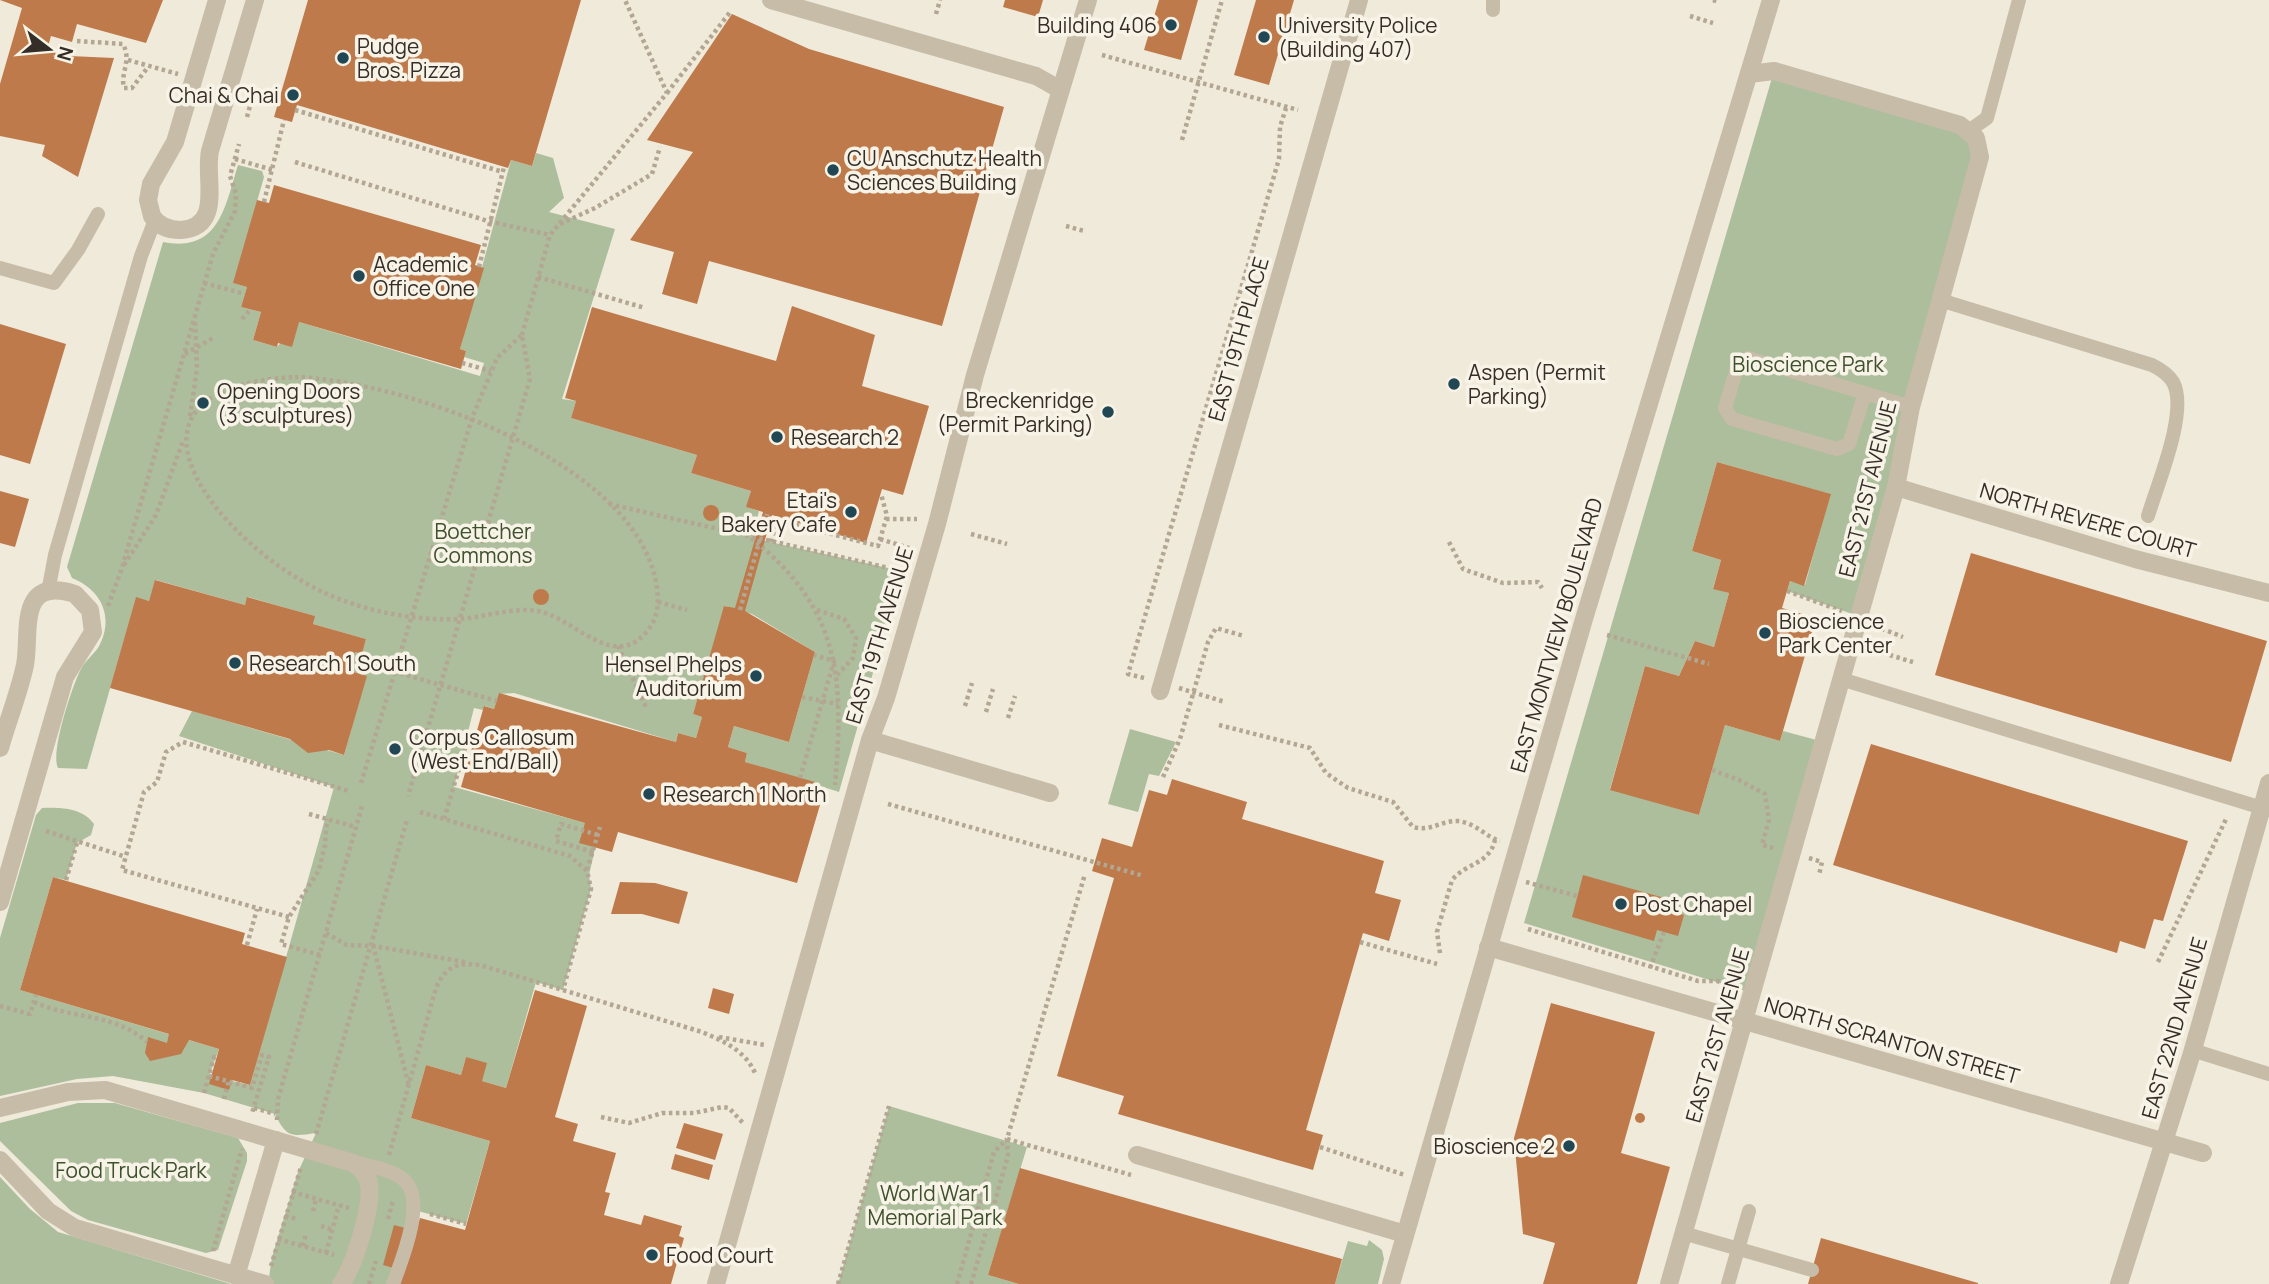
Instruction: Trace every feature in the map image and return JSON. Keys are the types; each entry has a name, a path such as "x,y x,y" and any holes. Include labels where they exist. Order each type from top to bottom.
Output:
{"street":[{"path":"217,0 175,142 151,184 149,207 155,220 168,228 185,229 198,224 208,213 210,151 255,0"},
{"path":"771,0 1036,76 1059,89"},
{"name":"EAST 19TH AVENUE","path":"716,1284 870,740 886,698 929,551 975,375 1059,89 1077,44 1088,0"},
{"name":"EAST 19TH PLACE","path":"1160,691 1359,0"},
{"name":"EAST MONTVIEW BOULEVARD","path":"1391,1284 1488,947 1771,0"},
{"path":"1749,74 1774,71 1970,130"},
{"name":"EAST 21ST AVENUE","path":"1669,1284 1896,487 1910,407 1979,170 1979,148 1970,130"},
{"name":"NORTH REVERE COURT","path":"1896,487 2135,559 2269,593"},
{"path":"0,748 25,665 27,614 34,602 48,592 68,592 83,600 92,615 93,632 65,677 0,902"},
{"path":"870,740 1050,793"},
{"name":"EAST 22ND AVENUE","path":"2119,1284 2266,809 2269,783"},
{"name":"NORTH SCRANTON STREET","path":"1488,947 2203,1153"},
{"path":"0,1108 68,1092 105,1090 344,1159 363,1171 370,1193 352,1260 341,1284"},
{"path":"236,1276 275,1140"},
{"path":"1137,1155 1405,1234"},
{"path":"0,1160 48,1211 64,1223 90,1234 236,1276 268,1277"}],"lane":[{"path":"1970,130 1987,117 2019,0"},
{"path":"0,268 54,283 78,250 98,214"},
{"path":"48,592 66,516 141,256 155,220"},
{"path":"1940,300 2152,365 2164,372 2172,381 2179,403 2148,516"},
{"path":"1865,393 1849,444 1837,449 1732,419 1725,408 1738,364 1748,358 1865,393 1910,407"},
{"path":"1841,678 2266,809"},
{"path":"2192,1050 2269,1074"},
{"path":"344,1159 394,1174 405,1181 412,1191 412,1219 393,1284"},
{"path":"1728,1284 1749,1211"},
{"path":"1684,1233 1812,1270"}],"path":[{"path":"625,0 667,93"},
{"path":"936,14 940,0"},
{"path":"1182,140 1222,0"},
{"path":"408,796 530,379 522,335 550,235 731,11"},
{"path":"1690,16 1713,23"},
{"path":"77,41 123,44 128,60 122,84 124,88 132,88 148,67"},
{"path":"1102,55 1298,110"},
{"path":"128,60 182,75"},
{"path":"242,92 277,105"},
{"path":"247,117 253,95"},
{"path":"1128,674 1279,159 1280,127 1286,108"},
{"path":"296,110 503,170 488,220 480,267"},
{"path":"264,202 284,120"},
{"path":"110,605 204,283 218,239 235,211 236,194 230,176 239,144"},
{"path":"559,224 595,208 652,174 660,147"},
{"path":"235,159 273,170"},
{"path":"295,162 488,220 550,235"},
{"path":"1066,226 1084,231"},
{"path":"538,277 645,308"},
{"path":"204,283 245,294"},
{"path":"242,319 251,309"},
{"path":"122,569 156,515 179,457 195,396 197,347 194,316"},
{"path":"361,783 472,418 497,358 522,335"},
{"path":"184,354 213,338"},
{"path":"462,363 491,372"},
{"path":"295,377 368,385 433,403 513,438 564,468 608,504 628,525 649,557 656,579 658,602 654,620 646,633 633,642 618,646 593,640 557,617 539,611 460,619 410,616 378,611 326,593 278,566 217,509 200,486 188,458 187,427 195,411 212,396 253,382 295,377"},
{"path":"771,542 777,520 878,546 886,518 880,494"},
{"path":"608,504 902,571"},
{"path":"740,610 767,513"},
{"path":"886,518 917,519"},
{"path":"971,534 1007,544"},
{"path":"751,538 782,564 816,610 834,661 838,704 835,787"},
{"path":"880,539 909,548"},
{"path":"1449,542 1463,569 1503,583 1538,582 1542,588"},
{"path":"658,602 687,610"},
{"path":"816,610 844,619 856,638 853,658 836,677"},
{"path":"1163,777 1180,739 1208,642 1216,628 1244,636"},
{"path":"1889,633 1903,637"},
{"path":"1607,635 1709,664"},
{"path":"618,646 646,707"},
{"path":"1883,653 1913,662"},
{"path":"814,655 834,661"},
{"path":"353,660 497,701"},
{"path":"800,778 834,661"},
{"path":"965,706 972,683"},
{"path":"986,712 993,689"},
{"path":"802,696 838,704"},
{"path":"1008,718 1015,696"},
{"path":"1219,725 1310,748 1326,773 1348,788 1393,802 1413,827 1430,829 1455,821 1489,833 1494,840 1492,851 1486,858 1458,873 1452,880 1437,932 1440,953"},
{"path":"444,819 468,735"},
{"path":"289,917 122,870 144,792 157,782 166,752 183,742 349,792"},
{"path":"1712,770 1765,794 1769,820 1762,845 1822,862 1819,875"},
{"path":"888,804 1144,876"},
{"path":"254,1108 275,1114 362,806"},
{"path":"421,812 570,856 587,871 591,881 590,893 563,990"},
{"path":"309,814 356,827"},
{"path":"2158,962 2227,817"},
{"path":"320,955 281,944 289,917 319,870 326,845 327,819"},
{"path":"317,1133 407,820"},
{"path":"593,852 556,841 561,824 598,835"},
{"path":"587,871 600,827"},
{"path":"46,831 76,843 126,856"},
{"path":"66,880 76,843"},
{"path":"971,1284 1008,1156 1007,1139 1085,874"},
{"path":"1509,877 1577,896"},
{"path":"247,945 257,909"},
{"path":"1528,929 1698,981 1731,984 1752,993"},
{"path":"1650,967 1664,932"},
{"path":"326,933 347,945 372,944 480,965 713,1037 746,1039 773,1047"},
{"path":"1360,942 1437,964"},
{"path":"372,944 409,1086"},
{"path":"389,1155 440,978 453,966 480,965"},
{"path":"0,1006 30,1014 36,995"},
{"path":"34,1002 66,1014 112,1021 134,1031 147,1042"},
{"path":"713,1037 744,1056 756,1078"},
{"path":"209,1076 253,1088 262,1055 269,1057 212,1253 214,1269"},
{"path":"204,1093 214,1057 217,1058"},
{"path":"224,1099 229,1080"},
{"path":"838,1284 889,1106"},
{"path":"601,1117 629,1123 662,1113 694,1113 722,1107 729,1108 743,1124"},
{"path":"957,1284 994,1152 1007,1139"},
{"path":"1320,1147 1380,1165"},
{"path":"268,1277 278,1239 292,1192 340,1205 326,1253 278,1239"},
{"path":"313,1211 316,1199"},
{"path":"285,1216 297,1219"},
{"path":"976,1216 1003,1223"},
{"path":"321,1226 332,1230"},
{"path":"303,1246 306,1234"}],"green space":[{"name":"Bioscience Park","path":"1774,71 1976,138 1858,616 1787,591 1790,581 1805,585 1830,494 1717,462 1692,551 1721,560 1713,588 1729,593 1714,647 1695,641 1679,676 1645,666 1610,789 1699,815 1725,725 1780,741 1783,731 1824,742 1752,993 1524,923"},
{"name":"Boettcher Commons","path":"536,153 553,158 564,198 549,212 615,229 562,399 576,401 571,418 697,455 691,473 751,491 747,507 759,511 752,538 902,571 839,792 745,762 747,753 728,747 734,726 789,742 815,652 752,614 725,606 693,714 702,717 696,738 678,733 676,742 514,693 499,694 494,709 485,706 483,710 474,708 454,787 600,827 589,875 591,889 563,990 536,982 506,1088 482,1081 466,1057 461,1075 426,1065 411,1118 490,1141 466,1224 414,1210 392,1284 268,1284 272,1257 298,1172 316,1133 290,1134 275,1114 204,1093 113,1076 77,1079 0,1096 0,938 36,815 42,808 63,808 84,815 94,824 91,835 77,843 66,880 53,877 20,990 219,1049 209,1076 250,1085 334,787 179,736 192,711 344,755 366,676 350,671 355,652 362,653 366,639 313,624 314,616 248,597 245,605 156,580 149,601 136,598 87,769 58,768 56,760 59,735 72,690 81,669 98,648 105,626 103,606 98,598 82,583 72,578 67,567 163,242 182,244 197,241 208,234 223,211 238,165 262,171 264,177 234,283 247,287 241,307 261,312 253,340 277,347 299,322 480,376 484,363 464,357 466,351 460,349 511,160 532,166"},
{"path":"1130,729 1176,742 1159,776 1149,774 1138,812 1108,804"},
{"name":"Food Truck Park","path":"78,1103 115,1103 238,1138 247,1153 247,1161 218,1250 206,1253 88,1220 71,1211 0,1141 0,1123"},
{"name":"World War 1 Memorial Park","path":"889,1106 1027,1147 988,1275 1019,1284 838,1284"},
{"path":"0,1177 30,1209 58,1232 231,1284 0,1284"},
{"path":"1369,1240 1382,1250 1384,1259 1378,1284 1335,1284 1348,1241 1367,1246"}],"building":[{"path":"0,0 163,0 146,43 77,24 72,42 51,36 47,50 70,56 114,58 78,177 42,156 45,145 0,136 0,84 22,8"},
{"path":"308,0 581,0 532,166 511,160 508,168 297,105 292,122 274,117"},
{"path":"1005,0 1043,0 1038,17 1003,7"},
{"name":"Building 406","path":"1159,0 1198,0 1181,60 1144,50"},
{"name":"University Police (Building 407)","path":"1256,0 1294,0 1269,85 1234,75"},
{"name":"CU Anschutz Health Sciences Building","path":"732,14 809,49 1004,107 942,326 709,261 697,304 662,294 674,252 630,240 693,152 647,140"},
{"name":"Academic Office One","path":"274,185 481,245 475,265 484,268 460,349 466,351 461,369 299,322 292,347 278,343 277,347 253,340 261,312 241,307 247,287 233,283 257,200 269,203"},
{"path":"792,306 875,335 862,386 929,406 903,495 882,489 866,543 772,515 745,611 815,652 789,742 734,726 728,747 747,753 745,762 815,782 810,802 820,805 797,883 618,832 612,852 579,843 585,823 461,787 484,706 494,709 499,693 676,742 678,733 696,738 702,717 693,714 724,606 735,608 763,512 746,507 751,491 691,473 697,455 571,418 576,401 565,398 592,307 776,361"},
{"path":"0,324 66,344 30,464 0,455"},
{"name":"Bioscience Park Center","path":"1717,462 1831,494 1804,586 1790,581 1782,608 1816,618 1780,741 1725,725 1699,815 1610,790 1645,666 1679,676 1695,641 1714,647 1729,593 1713,589 1721,560 1692,551"},
{"path":"0,491 29,499 15,547 0,543"},
{"path":"711,505 719,513 711,521 703,513"},
{"path":"1971,553 2267,641 2231,762 1935,675"},
{"name":"Research 1 South","path":"155,580 245,605 247,597 315,616 313,624 366,639 362,654 355,652 350,671 367,676 344,755 329,750 308,753 290,739 110,688 136,597 149,601"},
{"path":"541,589 549,597 541,605 533,597"},
{"name":"Corpus Callosum (West End/Ball)","path":"395,742 400,744 400,754 395,756 390,754 388,749 390,744"},
{"path":"1871,744 2188,841 2163,921 2154,919 2145,949 2120,941 2117,953 1833,865"},
{"path":"1172,779 1247,802 1242,819 1384,861 1375,893 1401,900 1389,941 1363,933 1306,1130 1323,1135 1313,1170 1118,1114 1124,1096 1057,1076 1114,878 1092,871 1102,838 1132,847 1149,790 1167,795"},
{"name":"Post Chapel","path":"1583,875 1668,899 1665,910 1684,915 1678,936 1657,930 1654,941 1572,917"},
{"path":"53,877 245,933 242,944 287,957 250,1085 232,1080 229,1090 209,1084 219,1049 189,1040 181,1054 150,1061 145,1053 148,1037 167,1043 169,1034 20,990"},
{"path":"620,882 655,883 688,892 679,924 642,914 611,914"},
{"path":"713,988 734,994 729,1014 708,1008"},
{"path":"535,990 587,1006 555,1117 578,1124 573,1141 616,1153 605,1192 610,1193 604,1215 641,1225 644,1215 682,1226 679,1236 684,1238 671,1284 400,1284 404,1271 383,1265 394,1225 416,1231 420,1218 465,1230 490,1141 411,1118 426,1065 461,1075 466,1057 487,1063 482,1081 506,1088"},
{"name":"Bioscience 2","path":"1551,1003 1655,1032 1621,1153 1670,1167 1637,1284 1543,1284 1555,1243 1523,1234 1514,1138"},
{"path":"1640,1113 1644,1114 1644,1122 1640,1123 1636,1122 1635,1118 1636,1114"},
{"path":"684,1123 723,1134 715,1160 676,1148"},
{"path":"675,1154 713,1165 709,1180 671,1169"},
{"path":"1020,1168 1342,1259 1335,1284 1019,1284 988,1275"},
{"path":"1821,1238 1978,1283 1978,1284 1808,1284"}],"place":[{"name":"Building 406","path":"1171,25"},
{"name":"University Police (Building 407)","path":"1264,37"},
{"name":"Pudge Bros. Pizza","path":"343,58"},
{"name":"Chai & Chai","path":"293,95"},
{"name":"CU Anschutz Health Sciences Building","path":"833,170"},
{"name":"Academic Office One","path":"359,276"},
{"name":"Aspen (Permit Parking)","path":"1454,384"},
{"name":"Opening Doors (3 sculptures)","path":"203,403"},
{"name":"Breckenridge (Permit Parking)","path":"1108,412"},
{"name":"Research 2","path":"777,437"},
{"name":"Etai's Bakery Cafe","path":"851,512"},
{"name":"Bioscience Park Center","path":"1765,633"},
{"name":"Research 1 South","path":"235,663"},
{"name":"Hensel Phelps Auditorium","path":"756,676"},
{"name":"Corpus Callosum (West End/Ball)","path":"395,749"},
{"name":"Research 1 North","path":"649,794"},
{"name":"Post Chapel","path":"1621,904"},
{"name":"Bioscience 2","path":"1569,1146"},
{"name":"Food Court","path":"652,1255"}]}
